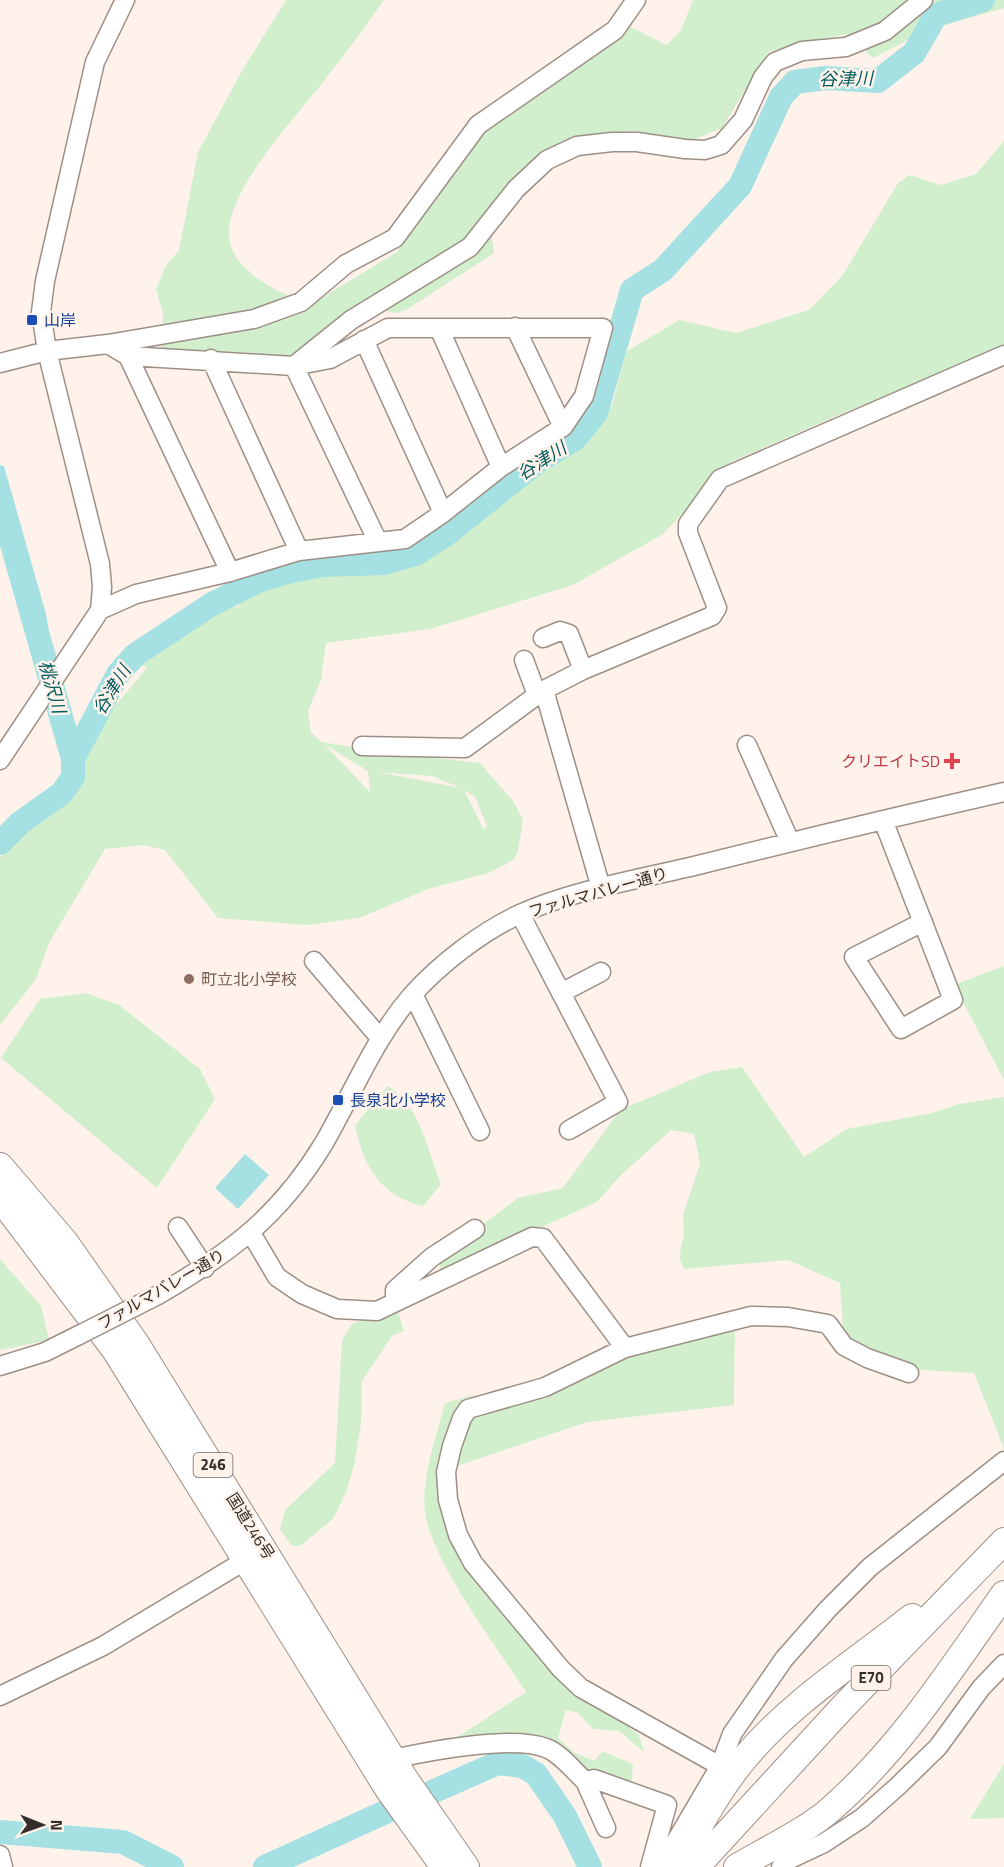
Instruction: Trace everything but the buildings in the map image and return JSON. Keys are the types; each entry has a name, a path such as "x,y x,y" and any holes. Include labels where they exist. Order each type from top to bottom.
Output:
{"highway":[{"name":"国道246号","path":"0,1166 64,1242 137,1345 256,1554 395,1776 444,1867"},
{"name":"国道246号","path":"0,1198 115,1350 256,1554"},
{"name":"E70","path":"696,1867 999,1551"},
{"path":"676,1867 711,1808 744,1759 785,1718 999,1551"},
{"path":"737,1867 830,1810 861,1779 907,1730 1004,1594"},
{"name":"国道246号","path":"420,1820 466,1867"},
{"name":"E70","path":"706,1867 743,1820"}],"street":[{"path":"0,760 100,610 102,587 100,564 47,351 42,312 45,281 95,62 125,0"},
{"path":"0,363 47,351 108,344 254,319 301,302 346,264 395,238 478,125 615,30 636,0"},
{"path":"294,366 351,320 470,247 516,189 547,160 577,146 612,142 637,142 705,150 722,145 742,120 763,77 776,62 802,51 846,47 885,31 923,0"},
{"path":"515,327 563,428"},
{"path":"100,610 136,594 230,572 299,551 405,539 443,513 501,467 563,428 584,396 603,328 388,328 330,359 294,366 211,359 128,356 108,344"},
{"path":"439,328 501,467"},
{"path":"364,340 443,513"},
{"path":"362,746 465,748 540,692 584,670 712,616 717,608 688,533 688,524 720,478 1004,355"},
{"path":"128,356 230,572"},
{"path":"211,359 299,551"},
{"path":"294,366 378,542"},
{"path":"543,638 560,631 569,634 584,670"},
{"path":"524,660 540,692 601,888"},
{"path":"747,746 790,842"},
{"name":"ファルマバレー通り","path":"4,1365 45,1352 158,1295 205,1268 251,1233 297,1183 313,1161 380,1038 413,994 467,947 520,914 601,888 1004,792"},
{"path":"883,820 923,922 953,1000 901,1029 854,957 923,922"},
{"path":"520,914 618,1102 569,1130"},
{"path":"314,961 380,1038"},
{"path":"561,993 601,972"},
{"path":"413,994 480,1131"},
{"path":"178,1227 205,1268"},
{"path":"395,1302 395,1290 432,1257 475,1229"},
{"path":"251,1233 276,1276 302,1294 337,1309 377,1311 532,1237 543,1238 625,1348"},
{"path":"720,1766 581,1688 561,1669 473,1563 458,1535 448,1500 446,1472 462,1418 468,1409 545,1387 625,1348 680,1336 751,1316 788,1317 828,1324 844,1346 867,1358 909,1373"},
{"path":"658,1867 666,1858 720,1766 732,1734 784,1659 828,1609 870,1567 1004,1461"},
{"path":"0,1696 103,1647 256,1554"},
{"path":"781,1867 790,1858 825,1843 861,1818 898,1786 938,1747 981,1688 1004,1664"},
{"path":"395,1776 502,1743 534,1744 549,1749 585,1781 606,1828"},
{"path":"585,1781 594,1779 667,1806 650,1867"},
{"path":"0,1855 3,1867"}],"green space":[{"path":"286,0 384,0 334,68 264,156 236,203 230,224 230,243 242,265 274,289 310,305 397,252 449,171 488,127 591,60 629,26 667,45 681,30 693,0 1004,0 1004,8 927,30 873,58 847,34 769,51 722,128 693,140 651,136 635,131 600,134 570,144 488,213 494,253 406,310 397,313 366,307 288,359 161,349 163,314 156,289 166,266 179,250 198,152 243,69"},
{"path":"1004,141 1004,345 905,390 848,411 733,461 663,534 573,585 430,629 326,643 321,680 308,711 311,732 321,742 375,751 480,763 513,801 523,820 518,852 513,860 489,873 431,888 359,918 307,925 218,918 165,850 144,845 105,849 50,941 36,979 0,1025 0,858 30,816 70,797 87,739 147,668 141,665 185,632 232,604 239,608 238,605 249,594 294,571 411,565 580,443 612,406 627,351 679,320 736,333 809,310 843,275 898,183 909,175 941,185 976,174","holes":["324,744 368,771 370,792","377,772 432,776 461,788","464,790 475,797 487,826 484,830"]},
{"path":"1004,966 1004,1080 954,985"},
{"path":"86,993 119,1005 200,1069 215,1099 157,1188 1,1058 40,999"},
{"path":"742,1067 804,1157 847,1129 932,1113 959,1104 1004,1097 1004,1449 974,1373 905,1369 844,1346 840,1283 788,1260 684,1269 679,1257 684,1235 683,1215 700,1164 694,1134 671,1130 619,1177 597,1202 440,1273 440,1256 518,1198 563,1188 620,1110 710,1072"},
{"path":"388,1086 399,1094 415,1117 422,1130 441,1184 423,1206 395,1195 385,1187 369,1166 358,1140 355,1125"},
{"path":"0,1259 41,1306 49,1340 0,1350"},
{"path":"397,1308 404,1331 392,1336 362,1381 361,1424 355,1461 347,1490 333,1519 300,1546 292,1546 280,1529 285,1510 335,1463 342,1340 352,1324"},
{"path":"735,1325 734,1405 587,1422 451,1468 472,1412 626,1356 687,1343"},
{"path":"474,1395 442,1506 459,1557 543,1662 639,1735 644,1752 619,1731 593,1729 578,1713 566,1710 558,1738 575,1753 595,1761 602,1751 633,1764 631,1790 513,1736 458,1737 526,1692 452,1579 430,1532 425,1512 427,1471 445,1403"},
{"path":"1004,1764 1004,1818 970,1819"}],"water":[{"path":"0,465 4,466 46,614 54,662 51,664 43,622 19,540 0,515"},
{"path":"245,1154 269,1175 238,1209 215,1188"}],"waterway":[{"name":"谷津川","path":"73,759 118,674 135,655 212,604 258,581 287,572 323,565 384,563 416,554 448,533 537,462 575,439 596,413 632,290 663,270 740,186 781,97 795,82 825,78 878,81 914,53 936,15 983,0"},
{"name":"桃沢川","path":"0,502 73,759 73,777 62,793 20,823 0,843"},
{"path":"432,1792 498,1763 522,1766 536,1774 565,1816 590,1867"},
{"path":"265,1867 392,1809"},
{"path":"0,1832 123,1842 172,1867"}],"place":[{"name":"山岸","path":"32,320"},
{"name":"クリエイトSD","path":"952,761"},
{"name":"町立北小学校","path":"189,979"},
{"name":"長泉北小学校","path":"338,1100"}]}
